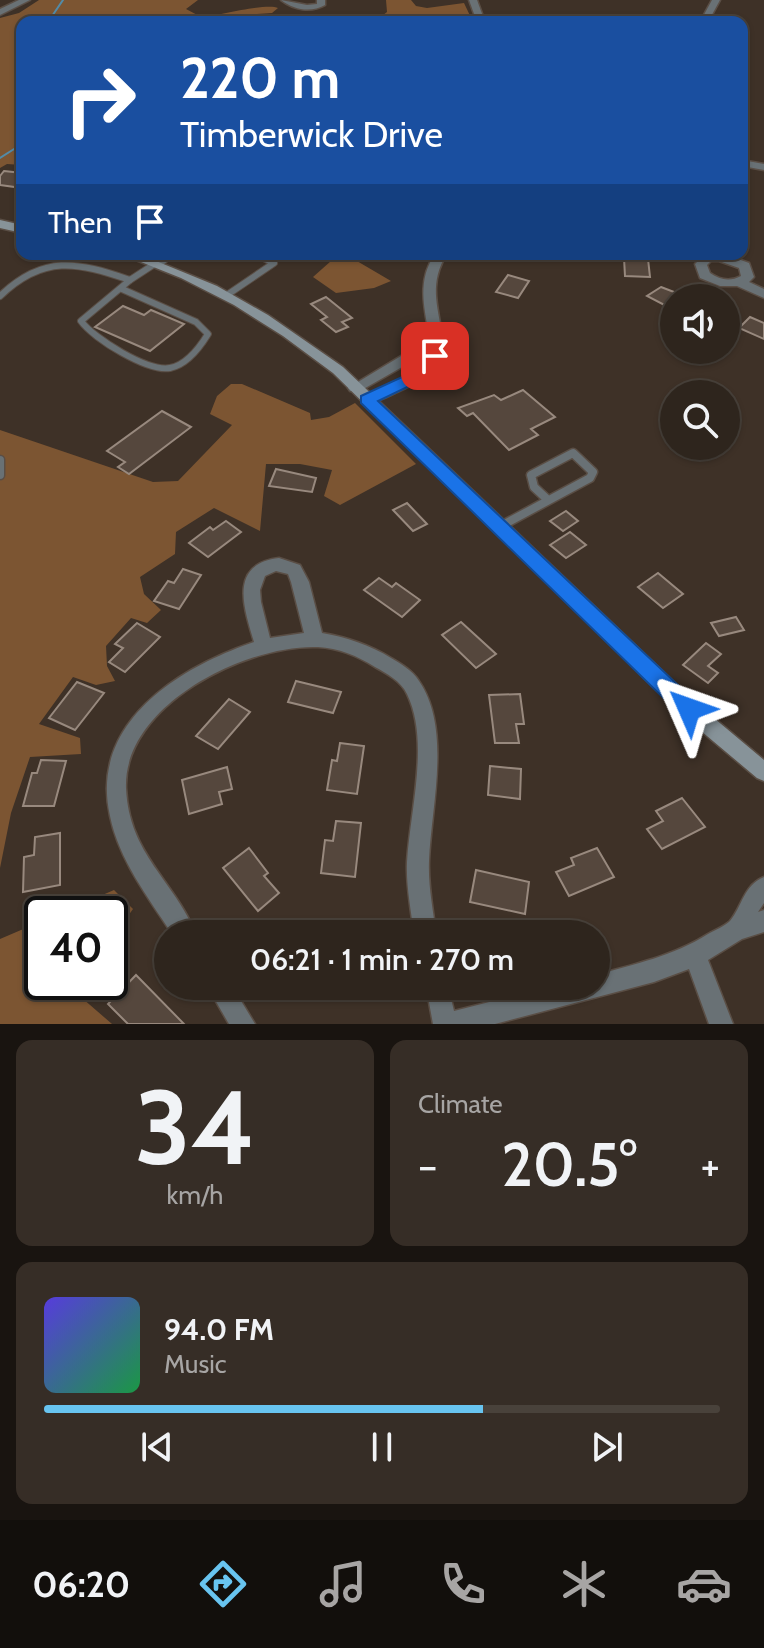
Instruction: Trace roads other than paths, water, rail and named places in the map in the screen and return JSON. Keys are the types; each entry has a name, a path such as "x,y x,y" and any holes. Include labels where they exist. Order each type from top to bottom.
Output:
{"street":[{"path":"0,12 26,0"},
{"path":"285,0 295,6 312,8 321,5 321,0"},
{"path":"162,260 280,325 338,370 689,709 764,772"},
{"path":"361,394 417,376 435,356 436,336 428,283 436,260"},
{"path":"740,283 764,294"},
{"path":"361,394 436,336"},
{"path":"264,647 251,592 252,581 261,569 275,564 294,570 315,641"},
{"path":"176,920 131,848 123,827 117,803 116,771 120,756 143,719 186,681 210,667 264,647 315,641 353,648 374,657 413,686 421,708 426,757 418,885 423,920"},
{"path":"737,929 753,899 764,888"},
{"path":"610,982 654,971 695,955 737,929 764,921"},
{"path":"695,955 721,1024"},
{"path":"227,1000 243,1024"},
{"path":"441,1000 447,1024 541,1000"}],"lane":[{"path":"122,289 206,328 208,334 205,340 179,364 163,368 93,336 81,321 130,280 162,260"},
{"path":"227,295 274,263 268,260"},
{"path":"0,296 21,276 44,266 89,266 130,280"},
{"path":"498,527 590,478 593,472 582,459 573,453 531,475 530,481 536,491 548,500"},
{"path":"0,460 0,475"}],"waterway":[{"path":"52,16 63,0"},
{"path":"0,158 16,148"}]}
